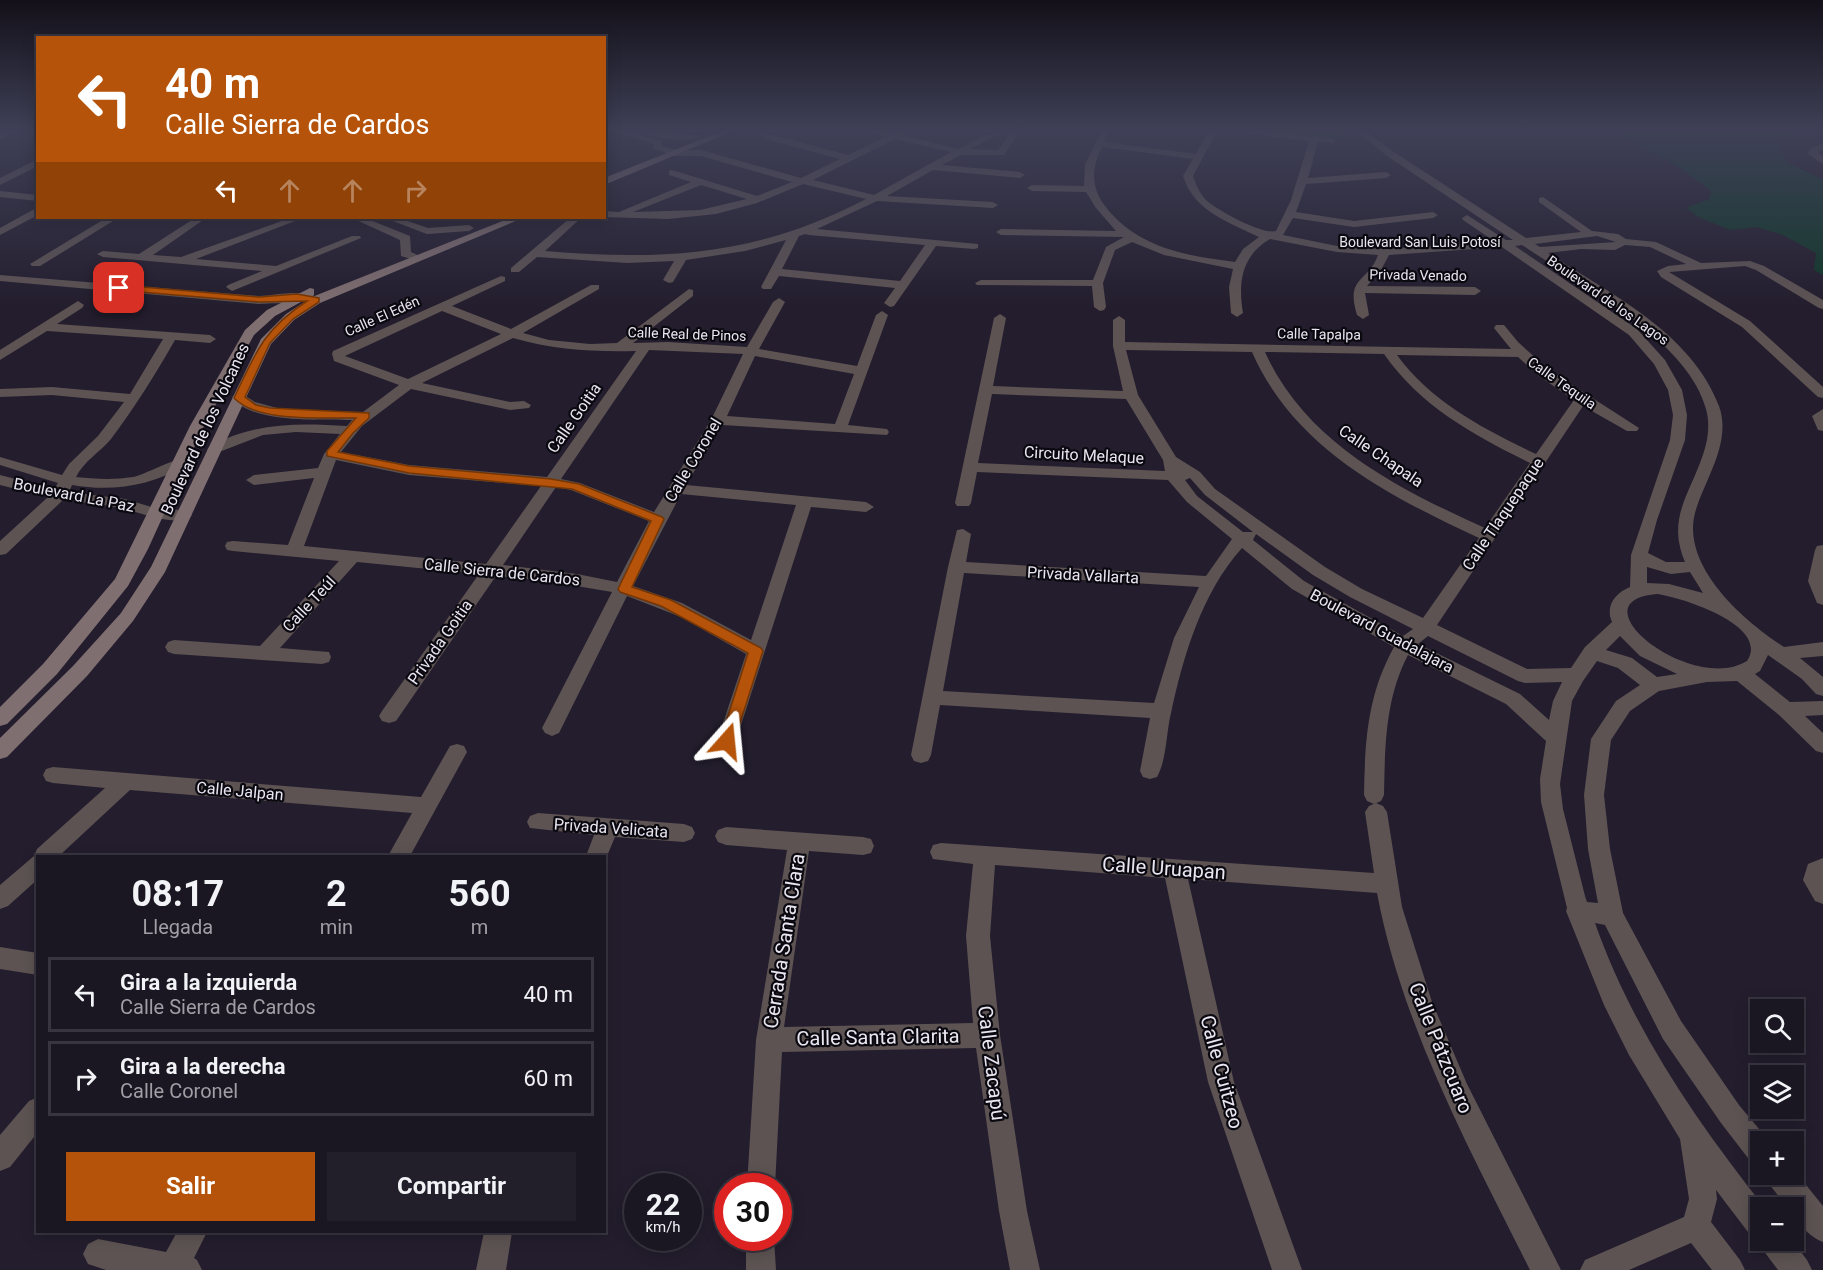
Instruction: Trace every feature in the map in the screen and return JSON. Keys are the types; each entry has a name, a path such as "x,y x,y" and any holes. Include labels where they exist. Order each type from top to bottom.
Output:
{"street":[{"path":"619,215 679,190"},
{"path":"727,190 757,199"},
{"path":"606,214 644,217 688,215 731,208 780,190"},
{"path":"839,190 874,198 993,206"},
{"path":"535,253 640,260 759,245 800,233 844,214 888,190"},
{"path":"1091,190 1098,205 1129,236"},
{"name":"Boulevard San Luis Potosí","path":"1194,190 1204,203 1260,239 1329,256 1446,253 1497,256 1528,261 1550,259"},
{"path":"1237,313 1233,295 1234,276 1260,239 1280,233 1292,215 1298,190"},
{"name":"Boulevard de los Lagos","path":"1428,190 1633,332 1653,352 1668,373 1680,405 1679,438 1639,555 1639,590"},
{"name":"Boulevard de los Lagos","path":"1446,190 1638,318 1674,347 1697,376 1713,409 1717,437 1686,517 1685,540 1694,566 1724,609"},
{"path":"0,194 36,198"},
{"path":"1543,200 1589,234 1614,236 1623,242 1652,244 1700,266"},
{"path":"0,232 36,211"},
{"path":"1292,215 1354,224 1433,215"},
{"path":"36,264 111,219"},
{"path":"142,257 199,219"},
{"path":"181,261 295,219"},
{"path":"360,219 406,238 427,231 469,228"},
{"path":"393,219 427,231"},
{"name":"Boulevard de los Volcanes","path":"0,751 80,671 127,617 159,568 271,335 290,317 316,300 492,219"},
{"name":"Boulevard de los Volcanes","path":"0,719 50,669 122,582 157,514 197,426 249,333 271,313 297,297 515,219"},
{"path":"514,270 575,219"},
{"path":"1001,232 1129,236 1175,254 1239,266"},
{"path":"800,233 974,246"},
{"path":"767,287 800,233"},
{"name":"Boulevard San Luis Potosí","path":"1446,253 1500,242 1566,238 1589,234"},
{"path":"1100,307 1097,283 1110,249 1129,236"},
{"path":"232,287 356,238"},
{"path":"406,238 411,256"},
{"path":"840,429 886,309 933,242"},
{"path":"1537,251 1581,246 1615,247 1623,242"},
{"path":"1484,246 1497,256"},
{"path":"104,254 276,269"},
{"path":"669,280 683,256"},
{"name":"Privada Venado","path":"1363,315 1359,303 1360,289 1365,278 1384,256"},
{"path":"1823,305 1754,265 1746,263 1663,271 1665,275 1746,324 1807,377 1823,394"},
{"path":"776,272 903,285"},
{"path":"441,306 501,279"},
{"path":"1,281 259,300 297,297 316,300"},
{"path":"1,281 248,306 271,313"},
{"path":"981,283 1097,283"},
{"path":"294,550 331,454 349,430 365,416 409,384 512,334 595,287"},
{"name":"Privada Venado","path":"1360,289 1475,291"},
{"path":"620,347 689,293"},
{"name":"Calle Coronel","path":"552,728 658,519 718,420 751,351 779,302"},
{"path":"0,356 78,305"},
{"name":"Calle El Edén","path":"409,384 339,358 338,354 441,306 512,334"},
{"path":"963,502 1000,318"},
{"name":"Boulevard Guadalajara","path":"1119,320 1119,346 1131,395 1170,460 1174,477 1192,499 1298,585 1404,645 1514,699 1556,738"},
{"path":"44,327 210,339"},
{"name":"Calle Tequila","path":"1500,328 1519,352 1551,379 1632,428"},
{"name":"Calle Real de Pinos","path":"512,334 548,344 591,348 646,346 751,351 861,371"},
{"path":"0,550 59,495 74,467 103,439 134,399 171,337"},
{"name":"Calle Goitia","path":"491,569 646,346"},
{"name":"Calle Tapalpa","path":"1119,346 1519,352"},
{"name":"Calle Chapala","path":"1257,348 1272,381 1284,398 1296,414 1326,442 1371,475 1426,507 1488,536"},
{"path":"1388,351 1414,386 1446,410 1479,432 1539,461"},
{"path":"1807,377 1823,379"},
{"path":"409,384 510,406 524,405"},
{"path":"986,390 1131,395"},
{"path":"0,393 52,391 134,399"},
{"path":"239,398 244,403 263,410 365,416"},
{"name":"Calle Tlaquepaque","path":"1404,645 1426,628 1581,399"},
{"path":"253,431 263,410"},
{"path":"1823,413 1818,416 1823,427"},
{"path":"718,420 882,432"},
{"path":"214,450 226,442 253,431 279,428 349,430"},
{"path":"331,454 409,470 574,486 658,519"},
{"name":"Boulevard Guadalajara","path":"1170,460 1195,475 1210,492 1319,571 1426,628 1525,676 1578,675"},
{"name":"Boulevard La Paz","path":"0,461 67,480 111,484 144,480 180,463"},
{"name":"Circuito Melaque","path":"970,467 1174,477 1195,475"},
{"path":"254,480 323,472"},
{"name":"Boulevard La Paz","path":"0,480 59,495 125,504 157,514 184,515"},
{"path":"125,504 144,480"},
{"path":"676,489 866,507"},
{"path":"727,741 805,501"},
{"path":"1150,771 1159,711 1177,651 1210,582 1239,539 1262,531"},
{"path":"921,755 963,534"},
{"name":"Calle Sierra de Cardos","path":"233,546 555,574 624,589 666,603 756,651"},
{"path":"1823,550 1815,580 1816,589 1823,600"},
{"name":"Calle Teúl","path":"264,653 354,555"},
{"path":"1639,555 1664,568 1676,570 1694,566"},
{"name":"Privada Vallarta","path":"956,567 1210,582"},
{"name":"Privada Goitia","path":"389,716 491,569"},
{"path":"1657,588 1679,591 1702,598 1724,609 1742,622 1754,636 1760,648 1760,659 1753,668 1742,674 1706,675 1684,670 1654,655 1630,637 1621,624 1618,613 1620,603 1627,595 1639,590 1657,588"},
{"path":"1621,624 1591,652 1565,696 1556,738 1550,790 1577,911 1614,998 1653,1071 1693,1134 1750,1211"},
{"path":"1754,636 1816,672 1823,689"},
{"name":"Calle Pátzcuaro","path":"1404,645 1381,700 1375,741 1375,804 1387,884 1407,964 1437,1046 1470,1123 1546,1270"},
{"path":"174,647 322,657"},
{"path":"1783,654 1823,649"},
{"path":"1591,652 1625,663 1654,685"},
{"path":"1742,674 1786,710 1823,745"},
{"path":"1706,675 1654,685 1623,706 1601,739 1594,795 1599,849 1612,915 1672,1030 1730,1114 1750,1139"},
{"path":"1514,699 1525,676"},
{"path":"931,697 1159,711"},
{"path":"1786,710 1823,708"},
{"path":"400,855 457,752"},
{"name":"Calle Jalpan","path":"53,775 427,807"},
{"path":"46,855 126,781"},
{"name":"Privada Velicata","path":"538,822 684,833"},
{"path":"597,855 608,827"},
{"path":"726,836 862,846"},
{"name":"Cerrada Santa Clara","path":"761,1173 769,1040 785,918 800,841"},
{"name":"Calle Uruapan","path":"941,852 1387,884"},
{"name":"Calle Zacapú","path":"985,855 978,936 987,1035 1013,1211 1025,1270"},
{"path":"0,899 36,866"},
{"name":"Calle Cuitzeo","path":"1174,868 1221,1082 1287,1270"},
{"path":"1823,868 1816,871 1814,880 1823,894"},
{"path":"1577,911 1612,915"},
{"path":"0,958 36,964"},
{"name":"Calle Santa Clarita","path":"769,1040 987,1035"},
{"path":"0,1157 36,1112"},
{"path":"1693,1134 1702,1199 1696,1227"},
{"path":"1789,1185 1820,1218"},
{"path":"1595,1270 1696,1227"},
{"path":"1696,1227 1730,1270"},
{"path":"98,1254 180,1269 193,1233"},
{"path":"491,1270 498,1233"},
{"path":"760,1251 761,1270"},
{"path":"1782,1251 1797,1270"}],"green space":[{"path":"1823,190 1823,275 1814,270 1816,253 1781,234 1756,227 1730,230 1698,217 1686,208 1709,199 1711,191"}],"route":[{"path":"119,288 259,300 297,297 316,300 276,328 265,342 239,398 253,407 270,411 365,416 349,430 331,454 409,470 574,486 658,519 624,589 666,603 756,651 727,741"}]}
